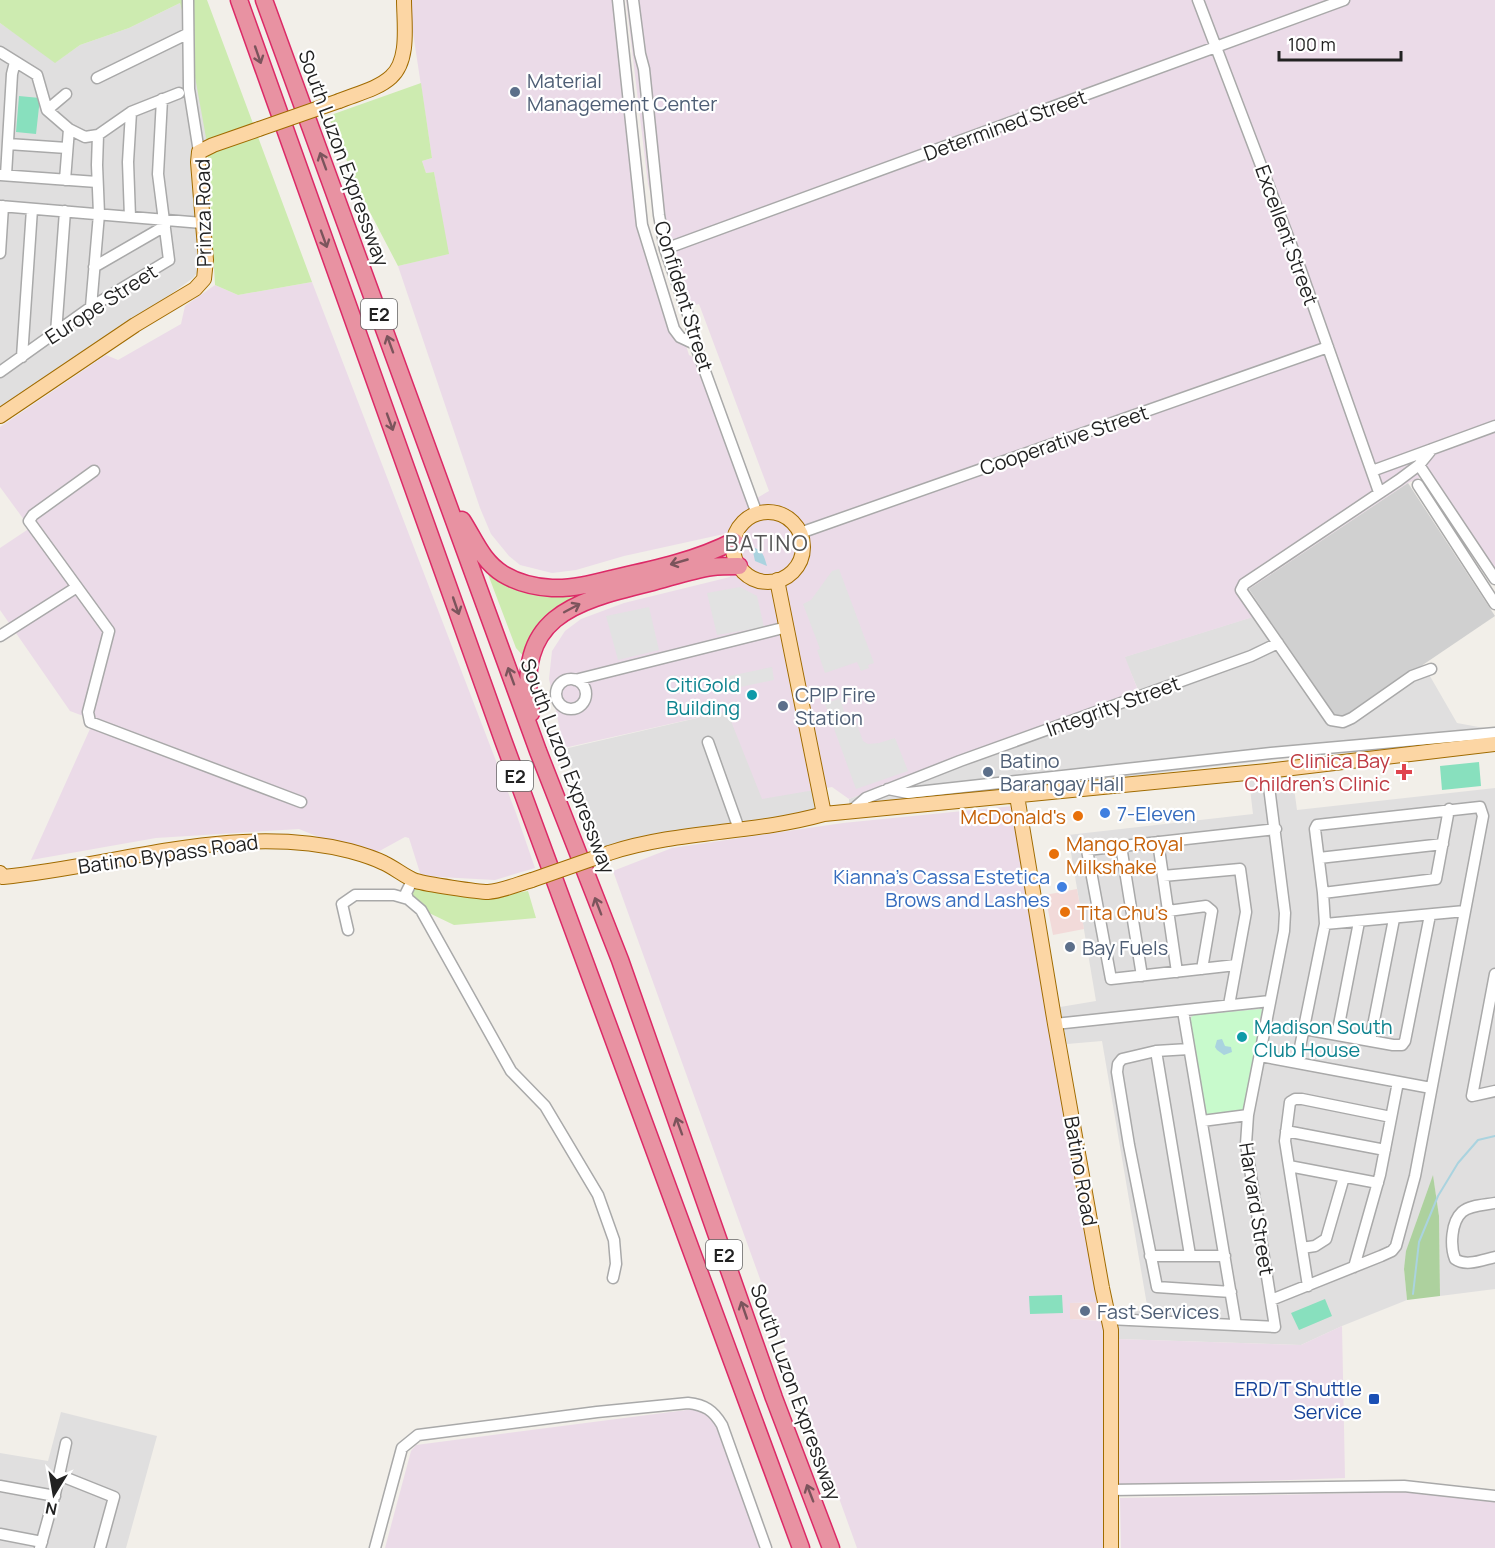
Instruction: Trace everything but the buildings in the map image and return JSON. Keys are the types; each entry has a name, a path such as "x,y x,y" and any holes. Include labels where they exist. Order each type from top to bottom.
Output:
{"highway":[{"name":"E2","path":"239,0 503,740 801,1548"},
{"name":"South Luzon Expressway","path":"264,0 538,751 620,960 774,1398 831,1548"},
{"path":"445,498 487,561 518,582 536,586 553,588 580,586 639,573 709,554 734,540"},
{"path":"538,751 528,691 528,673 538,638 552,621 571,607 610,592 711,567 739,566"}],"main road":[{"name":"Prinza Road","path":"0,416 135,325 195,289 204,279 206,271 199,152 339,100 392,76 399,67 403,53 404,0"},
{"path":"777,513 794,524 800,533 803,547 799,562 790,573 777,580 766,581 746,574 739,566 733,549 734,540 741,524 756,514 777,513"},
{"path":"777,580 824,814"},
{"name":"Batino Bypass Road","path":"0,873 3,877 20,875 163,850 263,840 314,844 350,851 383,862 416,881 488,892 660,839 798,821 824,814 1268,771 1495,744"},
{"name":"Batino Road","path":"1017,796 1054,1024 1111,1330 1111,1548"}],"street":[{"path":"188,0 189,89 199,152"},
{"path":"618,0 644,236 674,329 680,337 695,344"},
{"name":"Confident Street","path":"633,0 644,69 659,215 665,249 690,320 695,344 756,514"},
{"name":"Excellent Street","path":"1198,0 1328,346 1379,492"},
{"name":"Determined Street","path":"665,249 1344,0"},
{"path":"98,78 187,33"},
{"path":"0,52 37,75 47,110 69,129 85,137 99,135 131,112 179,93"},
{"path":"15,62 3,175 97,182"},
{"path":"47,110 66,94"},
{"path":"162,99 158,174 164,223"},
{"path":"130,217 128,162 131,112"},
{"path":"65,180 69,129"},
{"path":"91,307 99,214 97,182 99,135"},
{"path":"8,144 68,148"},
{"path":"0,253 1,206 130,217 164,223 202,222"},
{"path":"22,357 32,209"},
{"path":"56,333 65,211"},
{"path":"94,267 164,223"},
{"name":"Europe Street","path":"0,372 91,307 169,260 164,223"},
{"name":"Cooperative Street","path":"800,533 1328,346"},
{"path":"1372,471 1495,426"},
{"path":"1431,669 1412,676 1352,718 1343,722 1331,720 1241,590 1244,584 1419,465 1432,449"},
{"path":"1419,465 1495,579"},
{"path":"94,471 33,515 29,521 109,631 88,712 90,722 301,802"},
{"path":"1418,485 1495,604"},
{"path":"0,636 77,587"},
{"path":"575,680 787,627"},
{"name":"Integrity Street","path":"851,811 866,798 888,789 1251,656 1278,643"},
{"path":"888,789 908,793 1271,753 1495,733"},
{"path":"708,742 739,829"},
{"name":"Harvard Street","path":"1236,1326 1275,1327 1246,1143 1248,1115 1284,931 1285,913 1268,771"},
{"path":"1271,1300 1381,1256 1392,1251 1396,1246 1415,1176 1466,911 1483,816 1480,807 1317,825 1315,829 1325,924 1297,1062"},
{"path":"1323,893 1436,879 1449,809"},
{"path":"1236,965 1111,979 1087,850 1276,829"},
{"path":"1158,842 1177,972"},
{"path":"1319,858 1443,844"},
{"path":"1121,846 1142,976"},
{"path":"1163,876 1240,869 1246,912 1229,1005"},
{"path":"408,899 406,893 411,883 416,881"},
{"path":"348,930 342,904 356,894 394,895 408,899 420,910 511,1071 545,1106 598,1195 614,1240 616,1264 614,1278"},
{"path":"1168,910 1206,906 1212,911 1202,969"},
{"path":"1325,924 1466,911"},
{"path":"1304,1029 1393,1045 1402,1044 1405,1041 1430,915"},
{"path":"1370,1041 1394,919"},
{"path":"1337,1035 1359,922"},
{"path":"1495,974 1472,1096 1495,1091"},
{"path":"1054,1024 1270,1001"},
{"path":"1108,1319 1236,1326 1184,1011"},
{"path":"1481,1045 1495,1042"},
{"path":"1189,1049 1156,1052 1122,1059 1117,1066 1129,1145 1157,1287 1231,1292"},
{"path":"1156,1052 1190,1255"},
{"path":"1260,1056 1431,1088"},
{"path":"1354,1267 1378,1183 1398,1082"},
{"path":"1308,1286 1285,1142 1290,1102 1302,1099 1391,1117"},
{"path":"1202,1121 1248,1115"},
{"path":"1286,1131 1385,1150"},
{"path":"1289,1166 1378,1183"},
{"path":"1302,1248 1315,1246 1326,1239 1344,1178"},
{"path":"1495,1203 1467,1209 1458,1217 1452,1244 1455,1259 1460,1262 1470,1263 1495,1257"},
{"path":"1150,1256 1225,1256"},
{"path":"375,1548 402,1448 418,1435 688,1403 702,1404 714,1412 722,1425 766,1548"},
{"path":"0,1534 41,1545 55,1496 66,1443"},
{"path":"58,1475 114,1497 100,1548"},
{"path":"0,1486 55,1496"},
{"path":"1110,1490 1404,1486 1495,1496"}],"shaded area":[{"path":"411,0 616,0 637,189 689,355 702,362 750,502 769,491 699,304 682,309 648,184 626,0 1495,0 1495,585 1421,477 1408,483 1249,589 1239,590 1253,617 1125,657 1139,693 849,799 832,787 762,799 727,711 564,748 549,679 552,651 565,631 581,619 624,603 730,577 724,534 624,556 576,570 552,573 520,565 509,556 491,534 480,508 398,266 448,254 434,172 426,173 422,161 432,158 410,13"},
{"path":"180,3 212,135 193,151 201,268 193,278 178,289 0,413 0,23 56,62 80,45 129,28"},
{"path":"312,282 516,813 535,868 495,880 421,876 409,838 405,837 374,854 341,846 299,829 156,838 31,860 94,720 70,711 0,610 0,548 30,528 0,487 0,427 106,355 118,360 181,324 185,306 215,285 238,295"},
{"path":"1408,483 1495,616 1337,723 1249,589"},
{"path":"839,569 874,663 861,671 857,662 825,673 817,650 820,649 803,604 811,600 832,571"},
{"path":"740,587 757,596 764,627 717,635 707,593"},
{"path":"1249,589 1337,723 1423,664 1457,723 1495,730 1495,734 849,809 849,799 1139,692 1124,657 1252,617 1238,590"},
{"path":"649,607 659,650 618,660 606,616"},
{"path":"772,667 774,680 722,691 720,678"},
{"path":"840,698 847,721 855,719 863,741 868,744 879,743 895,738 908,771 856,789 825,704"},
{"path":"727,711 818,790 818,813 604,851 564,749"},
{"path":"1292,773 1297,810 1495,788 1495,1289 1440,1296 1439,1216 1433,1176 1404,1269 1407,1300 1301,1345 1117,1339 1114,1311 1148,1311 1102,1041 1067,1044 1060,1007 1096,1001 1068,835 1253,814 1249,780"},
{"path":"1013,806 1050,1035 1098,1302 1070,1303 1070,1319 1102,1321 1105,1337 1108,1548 857,1548 613,871 672,848 843,823"},
{"name":"Tita Chu's","path":"1077,889 1084,929 1053,935 1045,895"},
{"name":"Fast Services","path":"1098,1302 1102,1321 1070,1319 1069,1303"},
{"path":"1342,1326 1345,1478 1119,1486 1117,1339 1301,1345"},
{"path":"694,1409 703,1411 711,1417 720,1430 762,1548 385,1548 411,1451 416,1445"},
{"path":"61,1412 157,1436 126,1548 0,1548 0,1453 48,1461"},
{"path":"1416,1492 1495,1501 1495,1548 1121,1548 1120,1498"}],"green space":[{"path":"0,0 207,0 312,282 238,295 215,285 207,143 180,3 129,28 80,45 55,63 0,23"},
{"path":"421,83 432,158 422,161 426,173 434,172 449,254 398,266 364,201 328,116"},
{"path":"19,96 40,98 36,134 16,132"},
{"path":"486,569 574,592 579,596 558,606 543,619 525,658 516,648"},
{"path":"1479,762 1481,786 1442,790 1440,766"},
{"path":"412,878 484,898 528,891 536,918 454,925 398,898"},
{"path":"1262,1009 1244,1111 1205,1115 1189,1021 1193,1015"},
{"path":"1433,1175 1439,1216 1440,1296 1407,1300 1404,1269 1406,1251"},
{"path":"1062,1295 1063,1313 1030,1314 1029,1296"},
{"path":"1325,1299 1332,1316 1299,1330 1291,1313"}],"water":[{"path":"752,547 761,552 767,566 755,561"},
{"path":"1222,1039 1225,1046 1231,1047 1232,1052 1224,1055 1217,1050 1215,1047 1217,1040"}],"waterway":[{"path":"1413,1294 1419,1242 1438,1196 1458,1163 1478,1140 1495,1136"}],"place":[{"name":"Material Management Center","path":"515,92"},
{"name":"CitiGold Building","path":"752,695"},
{"name":"CPIP Fire Station","path":"783,706"},
{"name":"Batino Barangay Hall","path":"988,772"},
{"name":"Clinica Bay Children's Clinic","path":"1404,772"},
{"name":"7-Eleven","path":"1105,813"},
{"name":"McDonald's","path":"1078,816"},
{"name":"Mango Royal Milkshake","path":"1054,854"},
{"name":"Kianna's Cassa Estetica Brows and Lashes","path":"1062,887"},
{"name":"Tita Chu's","path":"1065,912"},
{"name":"Bay Fuels","path":"1070,947"},
{"name":"Madison South Club House","path":"1242,1037"},
{"name":"Fast Services","path":"1085,1311"},
{"name":"ERD/T Shuttle Service","path":"1374,1399"}],"district":[{"name":"BATINO","path":"767,543"}]}
